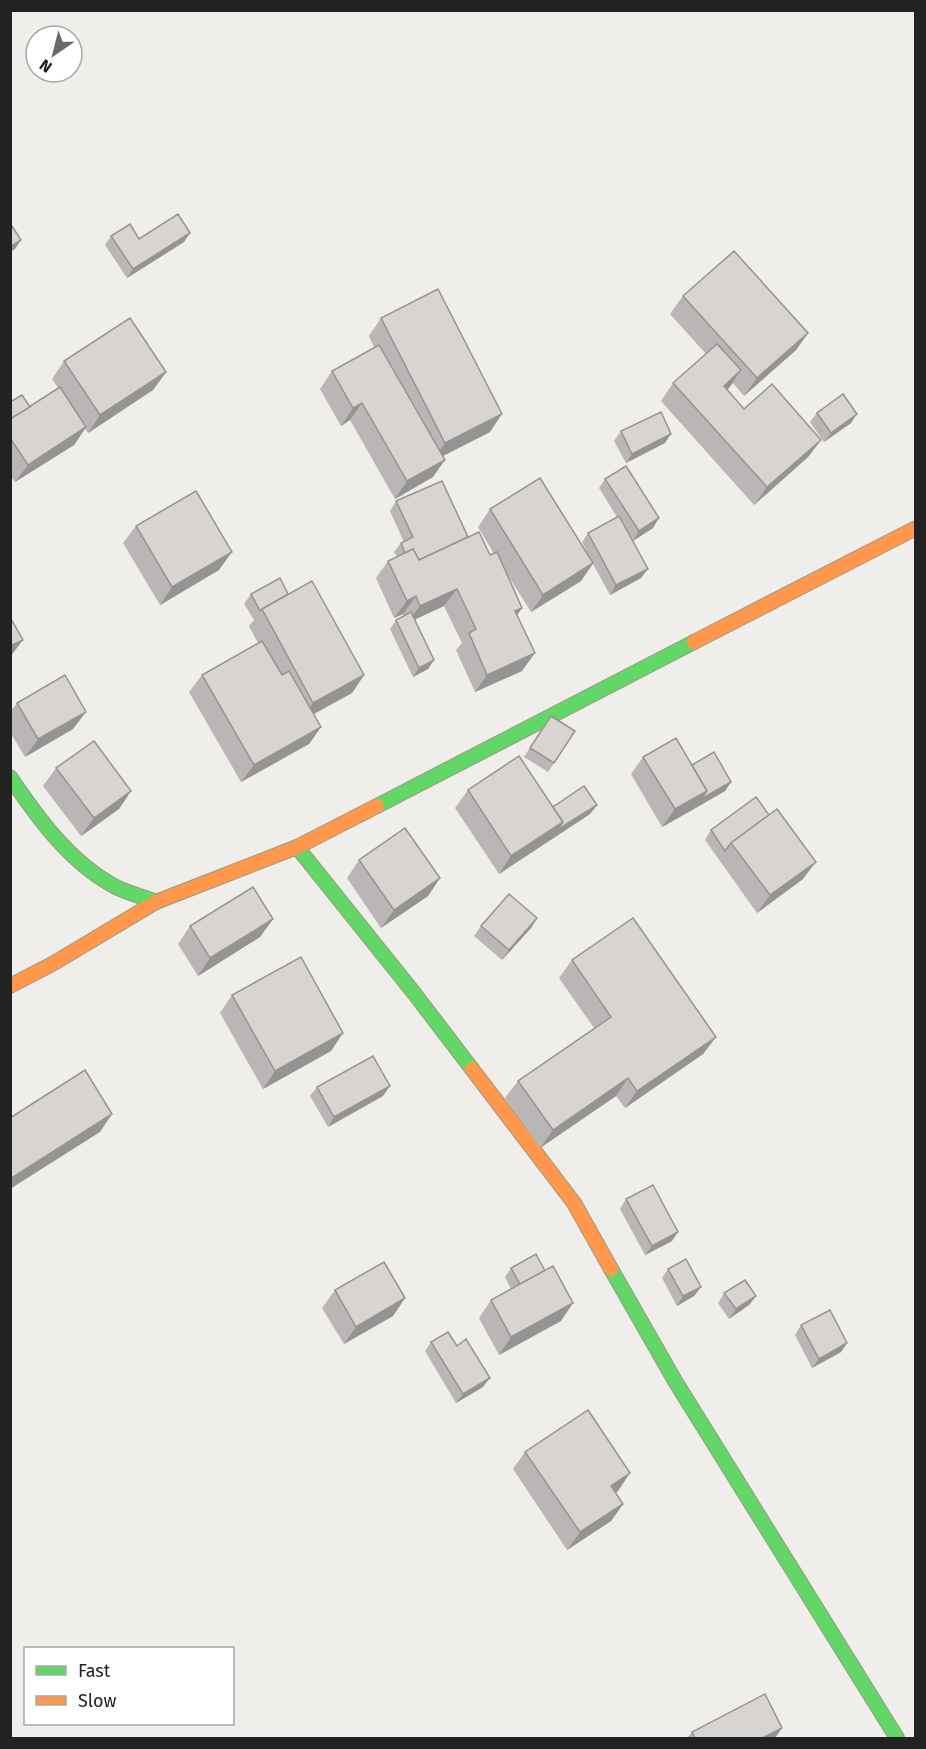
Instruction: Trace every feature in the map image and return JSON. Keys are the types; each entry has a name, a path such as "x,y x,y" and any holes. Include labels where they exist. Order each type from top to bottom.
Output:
{"street":[{"path":"10,986 54,963 156,902 297,847 915,528"},
{"path":"10,777 46,829 78,860 113,885 156,902"},
{"path":"297,847 414,993 574,1203 675,1381 897,1738"}],"building":[{"path":"178,214 190,233 133,269 111,236 130,224 139,239"},
{"path":"10,223 21,240 10,247"},
{"path":"734,251 808,333 757,378 683,296"},
{"path":"438,289 502,414 445,443 381,318"},
{"path":"130,318 166,372 100,415 64,361"},
{"path":"717,344 741,370 724,386 744,409 772,384 821,440 767,487 673,383"},
{"path":"379,345 445,460 407,481 362,403 353,408 332,371"},
{"path":"60,387 86,427 28,465 10,438 10,419"},
{"path":"843,394 857,414 831,433 817,413"},
{"path":"22,395 30,407 10,419 10,402"},
{"path":"661,412 671,434 632,454 621,431"},
{"path":"626,466 659,518 639,531 605,479"},
{"path":"540,478 593,563 543,595 490,509"},
{"path":"442,481 468,537 419,560 413,549 405,553 401,543 413,537 396,501"},
{"path":"196,491 232,552 172,587 136,526"},
{"path":"619,516 648,569 616,585 588,533"},
{"path":"479,532 490,555 497,552 522,608 515,611 535,653 487,675 469,633 476,629 457,589 420,606 416,596 407,601 388,561 413,549 419,560"},
{"path":"280,578 288,594 260,611 251,594"},
{"path":"312,581 364,675 313,703 262,609"},
{"path":"411,612 434,660 419,668 396,620"},
{"path":"10,617 23,640 10,646"},
{"path":"262,641 282,675 289,671 321,727 254,765 202,675"},
{"path":"65,675 86,712 38,739 17,703"},
{"path":"551,716 575,731 554,763 530,748"},
{"path":"676,738 707,791 675,809 643,757"},
{"path":"94,741 131,791 94,818 56,768"},
{"path":"714,752 731,782 701,799 707,791 692,765"},
{"path":"519,756 563,822 511,856 468,790"},
{"path":"584,786 597,805 557,830 563,822 553,807"},
{"path":"756,797 769,815 731,843 725,851 711,830"},
{"path":"777,809 816,862 770,895 731,843"},
{"path":"405,828 440,878 394,910 359,860"},
{"path":"253,887 273,919 210,958 190,926"},
{"path":"509,894 537,918 509,950 481,926"},
{"path":"633,918 716,1037 637,1091 628,1078 553,1130 518,1081 611,1017 572,960"},
{"path":"301,957 343,1033 275,1071 232,995"},
{"path":"373,1056 390,1086 334,1117 317,1087"},
{"path":"85,1070 112,1114 10,1179 10,1118"},
{"path":"653,1185 678,1232 652,1246 626,1199"},
{"path":"536,1254 545,1271 520,1284 511,1268"},
{"path":"686,1259 701,1287 683,1296 668,1269"},
{"path":"384,1262 405,1298 356,1327 335,1290"},
{"path":"553,1266 573,1303 511,1337 491,1300"},
{"path":"745,1280 756,1296 736,1309 724,1293"},
{"path":"830,1310 847,1343 819,1359 801,1325"},
{"path":"448,1332 457,1346 466,1339 490,1378 463,1394 431,1342"},
{"path":"588,1410 630,1473 611,1486 623,1504 580,1532 525,1452"},
{"path":"765,1694 782,1728 762,1738 695,1738 692,1732"}],"traffic: fast":[{"path":"377,806 694,642"},
{"path":"10,777 43,823 81,863 117,888 156,902"},
{"path":"297,847 472,1069"},
{"path":"611,1269 675,1381 897,1738"}],"traffic: slow":[{"path":"694,642 916,528"},
{"path":"10,986 54,963 156,902 297,847 377,806"},
{"path":"472,1069 574,1203 611,1269"}]}
